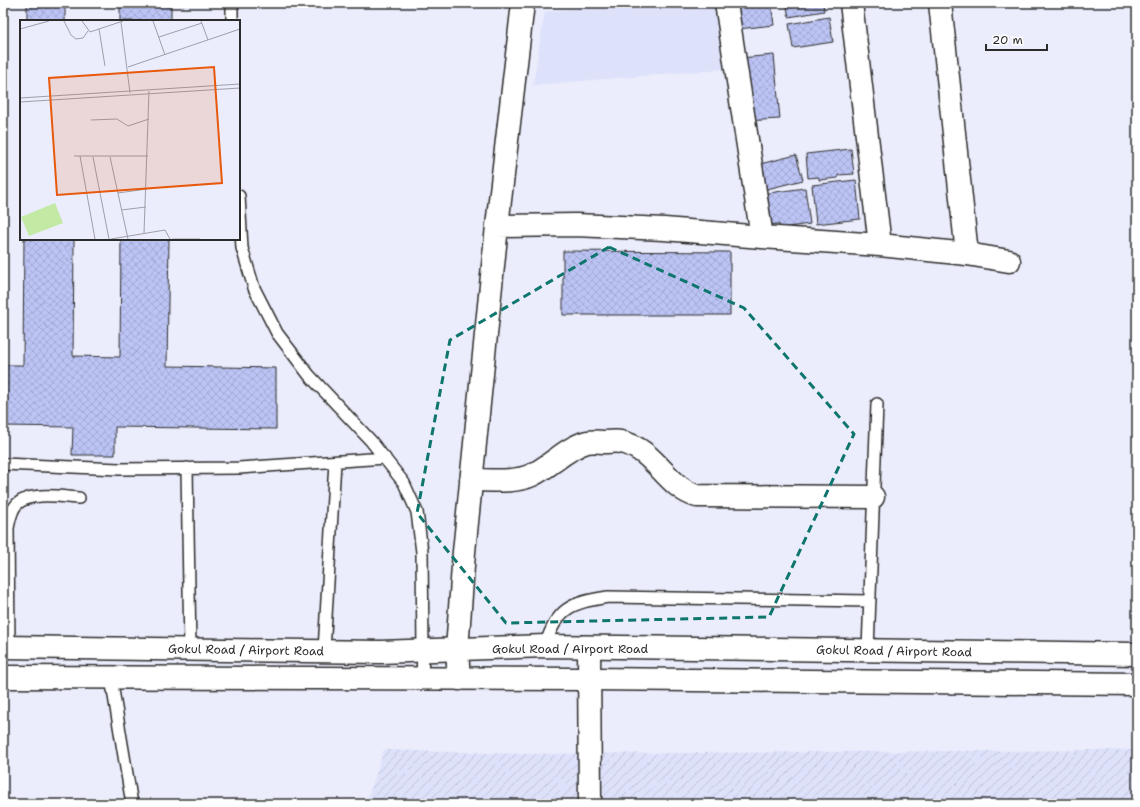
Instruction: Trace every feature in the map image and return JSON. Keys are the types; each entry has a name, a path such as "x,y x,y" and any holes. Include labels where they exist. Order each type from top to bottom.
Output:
{"street":[{"path":"459,679 457,650 464,552 497,226 523,3"},
{"path":"726,3 762,237"},
{"path":"851,3 880,245"},
{"path":"940,3 966,254"},
{"path":"497,226 576,225 656,228 880,245 966,254 1009,261"},
{"path":"471,480 514,480 532,476 577,446 588,442 620,442 639,449 680,488 689,494 697,496 874,497"},
{"name":"Gokul Road / Airport Road","path":"6,647 190,650 423,651 545,646 589,648 1137,654"},
{"path":"589,648 590,804"},
{"path":"3,678 422,680 589,679 1137,684"}],"lane":[{"path":"232,3 232,20"},
{"path":"240,213 242,248 254,288 278,333 309,375 385,458 404,483 417,512 422,552 422,680"},
{"path":"868,650 877,404"},
{"path":"3,464 120,469 239,468 385,458"},
{"path":"324,651 335,462"},
{"path":"187,468 190,650"},
{"path":"6,647 8,528 12,512 17,504 24,499 34,496 79,498"},
{"path":"545,646 550,629 564,610 584,601 600,598 870,601"},
{"path":"111,678 132,804"}],"highlighted area":[{"path":"609,247 744,308 854,434 769,617 506,623 417,513 450,340"}],"shaded area":[{"path":"623,3 718,3 725,69 533,85 545,12"},
{"path":"384,750 528,754 1137,750 1137,804 366,804"}],"building":[{"path":"27,3 65,3 65,20 27,20"},
{"path":"120,3 171,3 171,20 120,20"},
{"path":"735,3 771,3 774,25 738,29"},
{"path":"786,3 823,3 824,11 789,17"},
{"path":"829,17 833,42 793,48 789,24"},
{"path":"774,55 780,119 745,121 740,58"},
{"path":"851,149 854,174 838,175 838,178 819,180 819,177 808,178 806,154"},
{"path":"796,155 803,180 763,190 756,165"},
{"path":"856,180 860,219 816,224 812,185"},
{"path":"805,188 810,224 780,228 779,224 766,225 761,194"},
{"path":"24,240 74,240 73,356 120,357 121,240 169,240 167,366 276,368 276,429 115,427 115,455 72,455 73,427 3,426 3,365 23,365"},
{"path":"563,251 730,252 730,315 563,315"}]}
